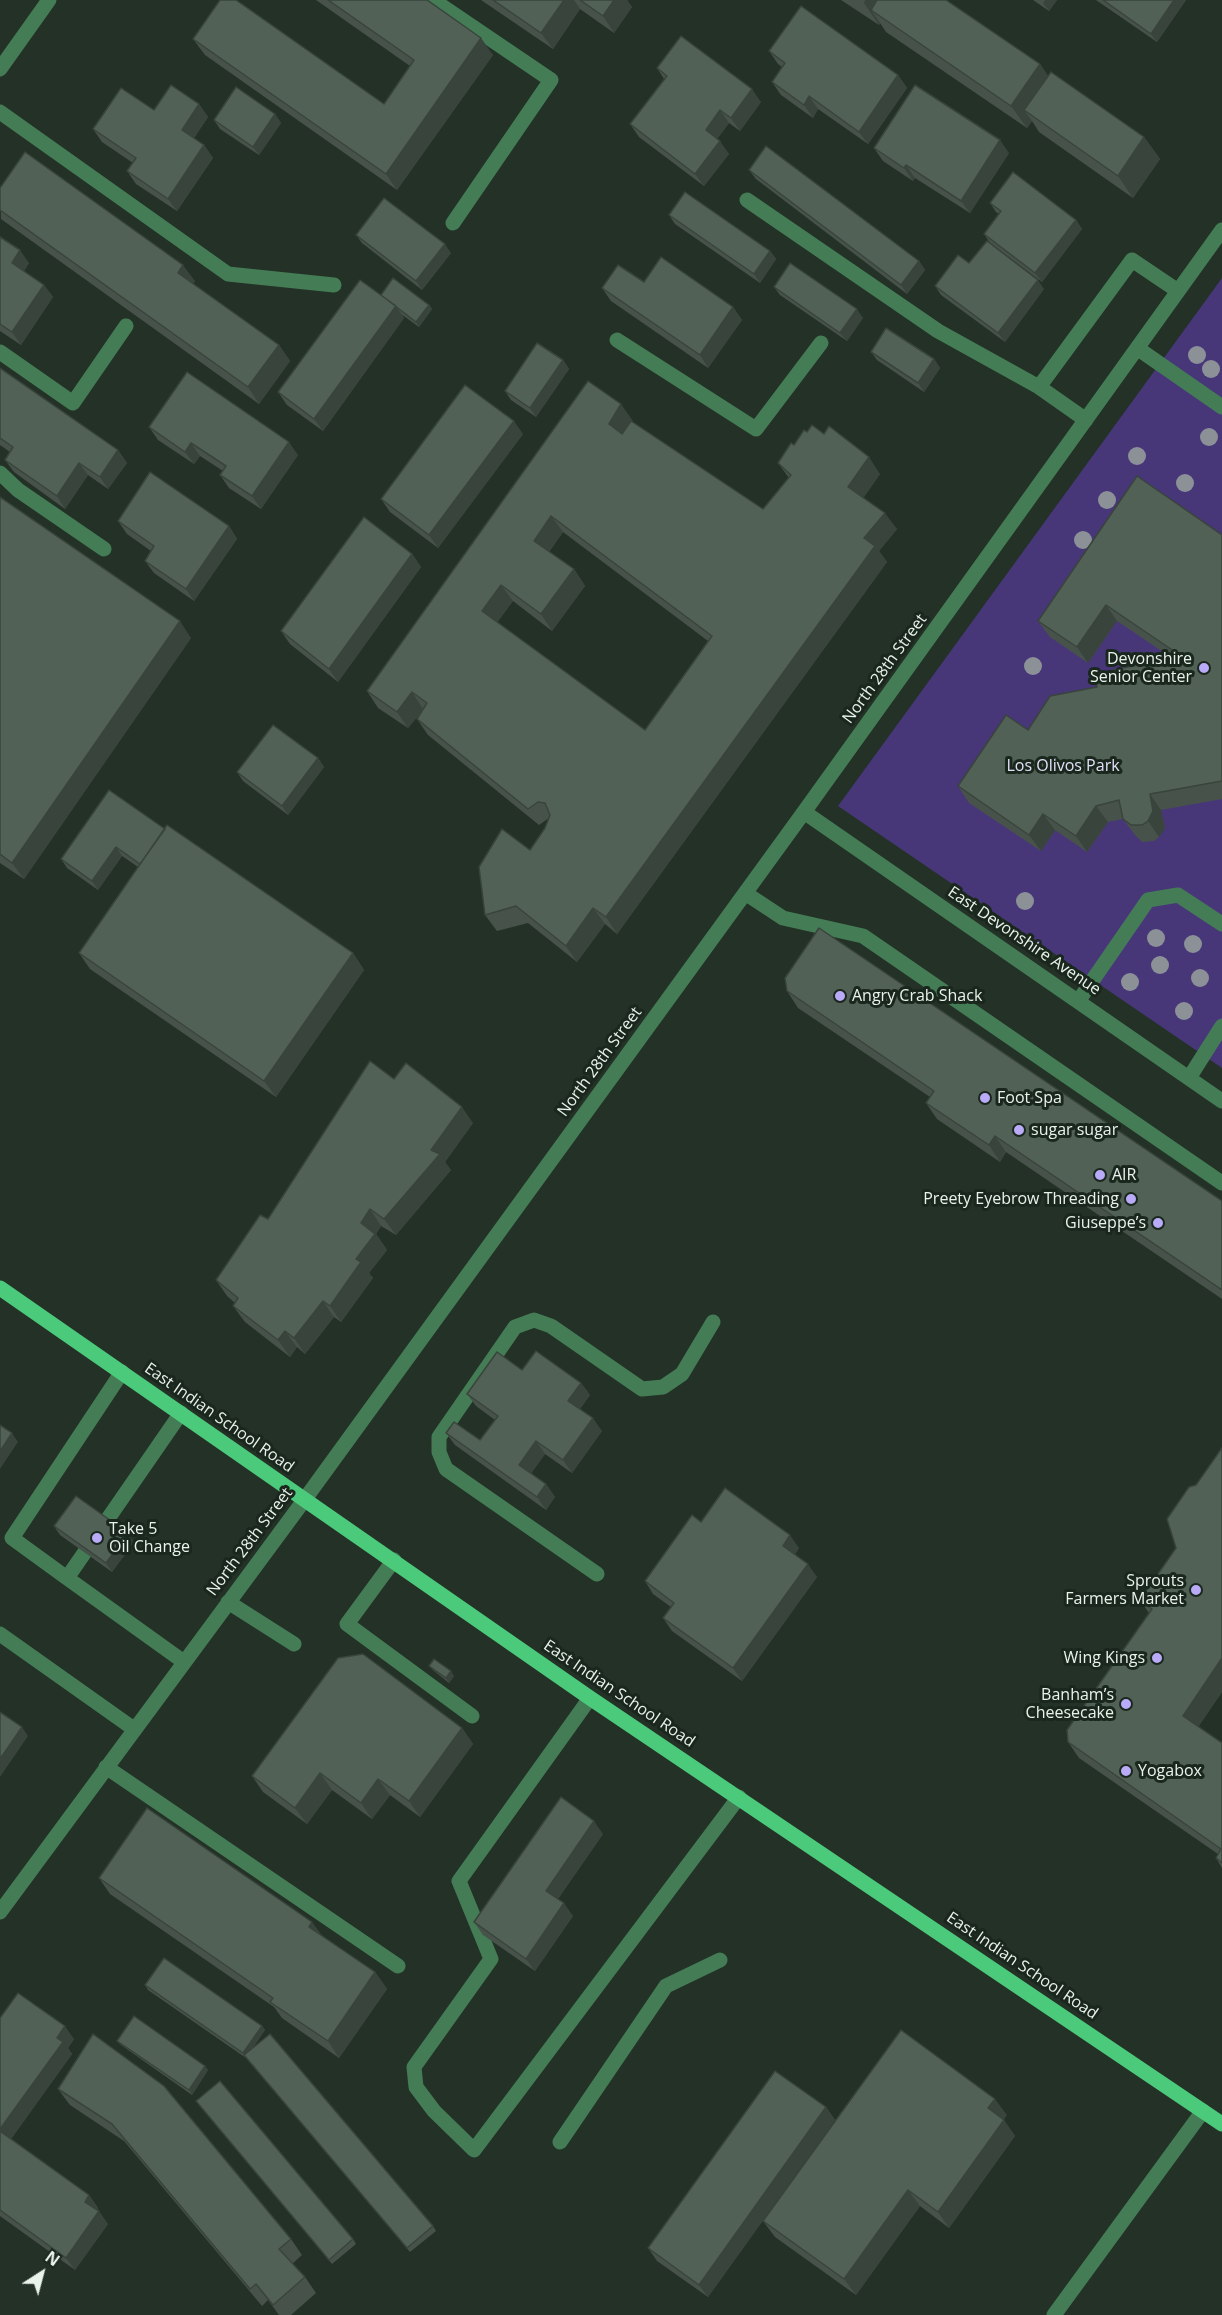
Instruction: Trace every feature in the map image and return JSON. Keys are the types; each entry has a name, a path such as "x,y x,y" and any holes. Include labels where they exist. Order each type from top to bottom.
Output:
{"main road":[{"name":"East Indian School Road","path":"0,1288 590,1698 1222,2124"}],"street":[{"path":"0,69 49,0"},
{"path":"433,0 551,80 453,223"},
{"path":"0,111 228,274 334,285"},
{"path":"747,200 938,331 1039,387 1086,420"},
{"name":"North 28th Street","path":"0,1912 305,1499 804,813 1222,230"},
{"path":"1039,387 1132,260 1178,291"},
{"path":"0,352 73,403 126,326"},
{"path":"617,340 756,429 821,343"},
{"path":"1137,348 1222,407"},
{"path":"0,473 18,489 105,549"},
{"name":"East Devonshire Avenue","path":"804,813 1079,1000 1222,1101"},
{"path":"745,893 783,918 863,936 1222,1183"},
{"path":"1079,1000 1148,900 1178,896 1222,924"},
{"path":"1189,1078 1222,1026"},
{"path":"597,1574 446,1469 439,1452 439,1437 516,1327 534,1320 551,1326 642,1389 663,1387 682,1374 713,1322"},
{"path":"122,1372 12,1538 184,1662"},
{"path":"67,1578 181,1413"},
{"path":"394,1560 347,1624 471,1716"},
{"path":"228,1602 294,1644"},
{"path":"0,1634 134,1729"},
{"path":"590,1698 459,1881 491,1959 414,2067 416,2087 434,2111 474,2150 739,1797"},
{"path":"106,1767 398,1966"},
{"path":"560,2142 666,1986 720,1960"},
{"path":"1054,2315 1203,2111"}],"green space":[{"name":"Los Olivos Park","path":"1222,278 1222,1068 838,806"}],"building":[{"path":"220,0 236,0 384,104 414,60 328,0 427,0 481,38 386,174 193,39"},
{"path":"493,0 564,0 541,33"},
{"path":"580,0 614,0 603,16"},
{"path":"877,0 946,0 1040,64 1011,106 871,10"},
{"path":"1103,0 1174,0 1151,34"},
{"path":"801,6 898,75 859,132 809,96 804,105 772,82 785,63 769,51"},
{"path":"681,36 752,89 731,118 720,110 706,130 720,141 695,174 630,124 667,76 657,68"},
{"path":"1051,72 1144,137 1118,176 1024,110"},
{"path":"171,85 199,104 182,130 204,145 168,199 127,171 136,158 93,129 121,88 154,110"},
{"path":"915,85 1000,140 961,201 906,165 904,168 874,148"},
{"path":"236,87 275,114 253,147 214,120"},
{"path":"766,146 919,261 901,285 749,170"},
{"path":"25,152 183,265 178,273 279,345 248,387 0,210 0,188"},
{"path":"1013,172 1076,220 1035,273 984,234 1001,211 990,203"},
{"path":"685,192 770,251 754,274 669,215"},
{"path":"384,198 445,244 416,281 356,235"},
{"path":"0,237 20,250 12,263 44,285 12,332 0,324"},
{"path":"987,241 1038,280 998,333 935,286 958,255 969,263"},
{"path":"661,257 733,307 700,355 602,288 618,265 644,282"},
{"path":"790,263 857,309 840,333 774,287"},
{"path":"393,278 429,305 416,322 381,295"},
{"path":"360,280 396,306 314,419 278,392"},
{"path":"886,328 934,359 918,383 871,352"},
{"path":"537,343 563,360 530,408 505,391"},
{"path":"0,368 118,450 100,477 79,463 57,496 5,460 13,447 0,438"},
{"path":"187,372 289,442 252,496 220,475 226,466 191,443 185,452 149,427"},
{"path":"588,381 621,404 609,424 622,434 631,421 763,509 791,475 778,463 791,443 794,445 804,430 807,432 812,425 824,434 829,426 869,457 848,487 885,513 864,538 875,546 606,917 593,908 566,946 516,906 485,915 479,867 502,829 530,850 545,828 550,815 545,803 538,802 528,809 417,719 427,703 412,692 397,712 367,691","holes":["551,516 712,636 645,730 482,611 501,585 541,614 574,569 534,541"]},
{"path":"465,385 514,421 429,535 381,499"},
{"path":"150,472 229,526 186,589 145,561 154,546 118,521"},
{"name":"Devonshire Senior Center","path":"1137,476 1222,535 1222,781 1150,794 1153,811 1148,821 1142,825 1131,825 1123,819 1119,800 1096,806 1076,836 1043,814 1029,835 958,786 1006,715 1028,730 1050,696 1097,687 1094,674 1181,656 1106,605 1077,647 1038,621"},
{"path":"0,497 180,621 12,863 0,854"},
{"path":"364,517 412,554 329,669 281,631"},
{"path":"273,725 318,758 282,806 237,772"},
{"path":"109,790 165,829 140,864 116,847 92,881 61,859"},
{"path":"167,825 353,953 264,1081 79,953"},
{"path":"819,928 1222,1201 1222,1290 995,1136 989,1145 926,1103 934,1091 787,991 785,978"},
{"path":"370,1061 394,1079 406,1063 462,1107 431,1150 440,1154 384,1219 370,1209 361,1223 375,1234 356,1259 361,1262 330,1306 323,1301 294,1338 285,1331 278,1340 233,1306 238,1298 216,1280 260,1215 268,1219"},
{"path":"536,1351 581,1383 568,1401 593,1418 563,1460 536,1441 519,1465 546,1484 537,1497 446,1433 454,1422 480,1440 498,1416 467,1394 497,1352 522,1370"},
{"path":"0,1425 12,1433 0,1451"},
{"path":"1222,1448 1222,1658 1183,1716 1222,1743 1222,1863 1216,1858 1221,1849 1068,1742 1067,1730 1152,1609 1140,1600 1176,1548 1167,1519 1189,1487 1196,1485"},
{"path":"725,1488 790,1535 783,1546 808,1564 733,1668 663,1618 674,1603 645,1581 692,1515 701,1522"},
{"name":"Take 5 Oil Change","path":"76,1496 128,1533 106,1563 54,1526"},
{"path":"363,1654 462,1728 409,1801 378,1779 361,1803 320,1773 295,1808 252,1776 338,1658"},
{"path":"434,1659 451,1671 446,1678 429,1666"},
{"path":"0,1712 22,1727 0,1759"},
{"path":"561,1797 594,1821 546,1891 564,1903 526,1959 474,1922"},
{"path":"147,1808 312,1922 309,1927 375,1972 328,2041 270,2002 273,1998 99,1878"},
{"path":"164,1958 262,2026 243,2053 145,1985"},
{"path":"18,1993 65,2026 57,2038 63,2042 0,2129 0,2018"},
{"path":"134,2016 205,2066 189,2090 117,2041"},
{"path":"901,2030 995,2099 988,2108 1004,2120 938,2212 908,2190 844,2279 763,2221"},
{"path":"93,2034 164,2086 291,2239 279,2249 305,2277 273,2305 256,2284 250,2289 112,2124 58,2089"},
{"path":"270,2034 433,2226 407,2248 244,2055"},
{"path":"775,2071 826,2107 699,2285 648,2248"},
{"path":"220,2081 353,2239 329,2260 196,2101"},
{"path":"0,2131 89,2195 85,2202 99,2211 66,2258 0,2210"}],"place":[{"name":"Devonshire Senior Center","path":"1204,668"},
{"name":"Angry Crab Shack","path":"840,996"},
{"name":"Foot Spa","path":"985,1098"},
{"name":"sugar sugar","path":"1019,1130"},
{"name":"AIR","path":"1100,1175"},
{"name":"Preety Eyebrow Threading","path":"1131,1199"},
{"name":"Giuseppe’s","path":"1158,1223"},
{"name":"Take 5 Oil Change","path":"97,1538"},
{"name":"Sprouts Farmers Market","path":"1196,1590"},
{"name":"Wing Kings","path":"1157,1658"},
{"name":"Banham’s Cheesecake","path":"1126,1704"},
{"name":"Yogabox","path":"1126,1771"}]}
